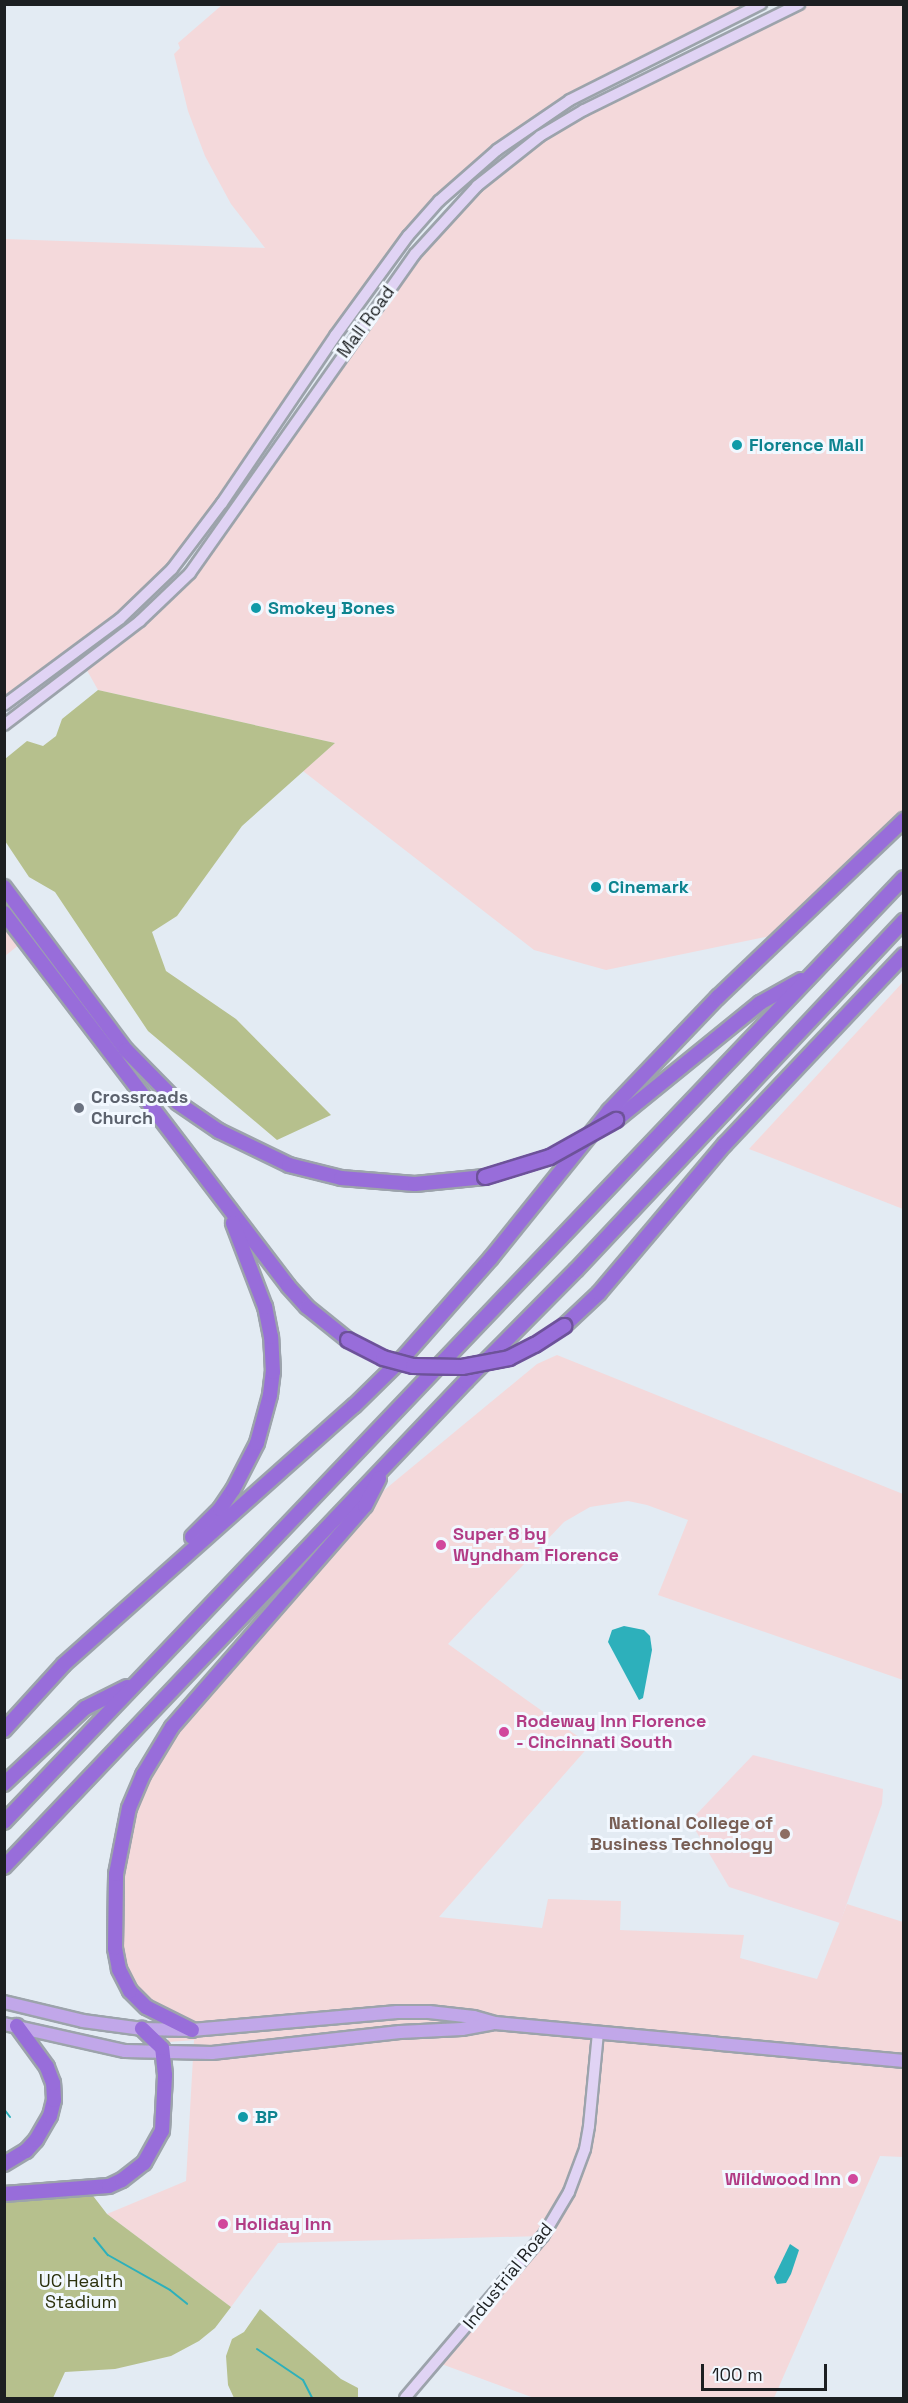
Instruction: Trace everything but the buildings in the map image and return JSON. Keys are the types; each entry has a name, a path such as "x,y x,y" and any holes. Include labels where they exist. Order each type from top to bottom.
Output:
{"highway":[{"path":"4,1730 47,1680 113,1618 354,1406 402,1359 491,1258 609,1111 718,997 903,820"},
{"path":"4,1822 285,1530 903,878"},
{"path":"4,887 126,1050 178,1103 219,1131 289,1165 341,1178 415,1184 485,1177 550,1157 616,1120 760,1003 813,973"},
{"path":"4,913 298,1299 348,1340 383,1358 413,1366 462,1367 509,1358 535,1345 564,1326 599,1293 741,1127 903,955"},
{"path":"4,1867 383,1468 576,1270 690,1145 903,921"},
{"path":"113,1618 139,1586 220,1509 246,1465 266,1418 273,1372 272,1337 256,1279 222,1199"},
{"path":"192,2030 146,2007 130,1990 119,1969 115,1948 116,1874 129,1808 143,1774 172,1727 365,1506 383,1468"},
{"path":"4,1784 85,1708 137,1682"},
{"path":"4,2164 26,2151 36,2140 50,2116 54,2100 53,2083 47,2067 11,2025"},
{"path":"4,2194 109,2186 122,2180 144,2163 162,2131 166,2098 164,2053 142,2029"}],"main road":[{"name":"Mall Road","path":"4,705 120,619 172,569 222,503 335,336 408,236 438,201 496,150 570,100 761,4"},
{"name":"Mall Road","path":"4,725 140,621 190,573 415,254 477,186 540,136 584,110 799,4"},
{"path":"4,2002 83,2021 142,2029 192,2030 397,2012 454,2013 495,2023 903,2061"},
{"path":"11,2025 125,2051 212,2054 400,2032 462,2029 495,2023"},
{"name":"Industrial Road","path":"405,2398 543,2236 563,2203 585,2149 598,2032"}],"shaded area":[{"path":"222,5 761,5 633,67 497,150 399,249 222,503 146,596 5,705 5,239 265,248 231,204 205,156 188,111 174,54 180,48 178,43"},
{"name":"Florence Mall","path":"799,5 903,5 903,820 785,933 606,970 534,950 303,771 335,743 98,690 84,665 190,573 445,219 540,136"},
{"path":"5,913 25,940 5,956"},
{"path":"903,982 903,1209 749,1149"},
{"path":"557,1355 903,1494 903,1680 658,1595 688,1520 647,1505 628,1501 590,1507 564,1522 448,1644 590,1745 439,1917 542,1928 548,1899 621,1901 620,1930 744,1935 740,1958 817,1979 847,1904 903,1922 903,2157 880,2156 774,2398 534,2398 436,2362 542,2236 278,2243 231,2307 107,2214 186,2181 194,2040 169,2042 162,2018 146,2007 117,1959 120,1843 162,1741 365,1506 537,1364"},
{"name":"National College of Business Technology","path":"753,1755 883,1789 882,1804 840,1923 729,1887 690,1821"}],"green space":[{"path":"98,690 335,743 242,826 177,916 152,932 166,971 236,1019 331,1115 277,1140 148,1031 55,892 29,877 5,841 5,759 27,741 43,746 56,736 62,719"},
{"name":"UC Health Stadium","path":"87,2188 107,2214 231,2307 215,2328 199,2341 171,2356 115,2369 65,2372 53,2398 5,2398 5,2194"},
{"path":"260,2309 341,2379 358,2388 358,2398 234,2398 228,2385 226,2356 232,2339 244,2332"}],"water":[{"path":"624,1626 644,1630 650,1636 652,1650 643,1698 639,1700 608,1642 612,1630"},
{"path":"790,2244 799,2250 786,2283 777,2284 774,2277"}],"waterway":[{"path":"4,2109 10,2117"},
{"path":"94,2238 108,2255 170,2290 187,2304"},
{"path":"257,2349 303,2380 312,2398"}],"place":[{"name":"Florence Mall","path":"737,445"},
{"name":"Smokey Bones","path":"256,608"},
{"name":"Cinemark","path":"596,887"},
{"name":"Crossroads Church","path":"79,1108"},
{"name":"Super 8 by Wyndham Florence","path":"441,1545"},
{"name":"Rodeway Inn Florence - Cincinnati South","path":"504,1732"},
{"name":"National College of Business Technology","path":"785,1834"},
{"name":"BP","path":"243,2117"},
{"name":"Wildwood Inn","path":"853,2179"},
{"name":"Holiday Inn","path":"223,2224"}]}
